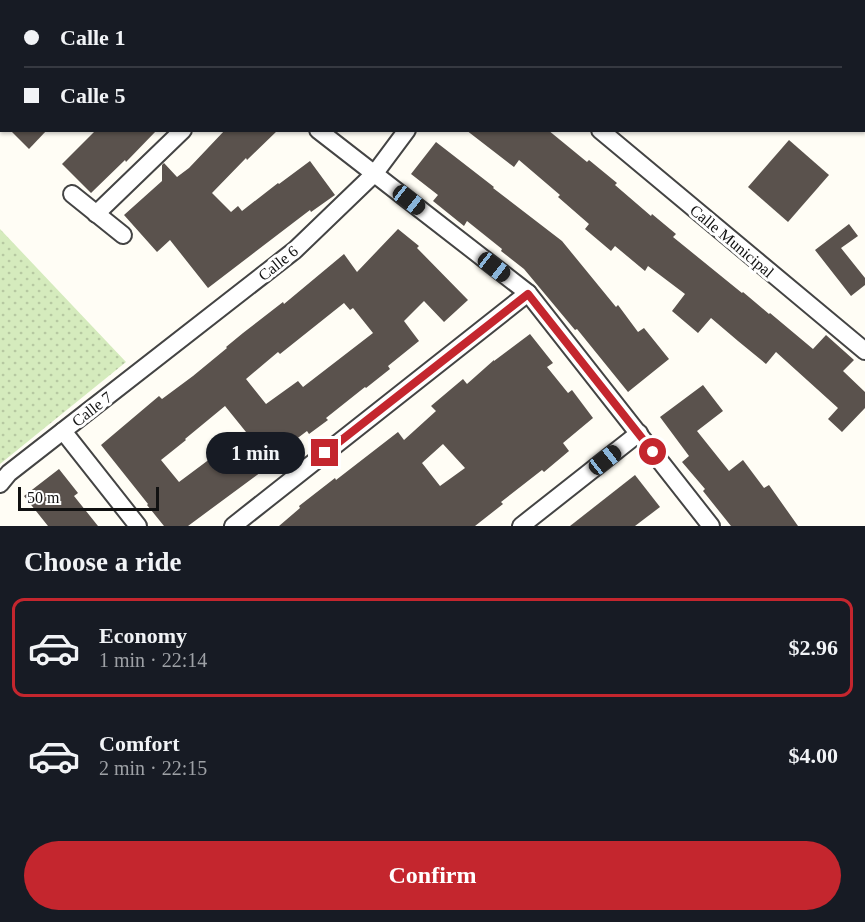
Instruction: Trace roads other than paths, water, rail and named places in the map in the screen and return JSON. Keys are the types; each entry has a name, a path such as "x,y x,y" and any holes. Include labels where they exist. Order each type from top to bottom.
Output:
{"street":[{"path":"96,214 181,132"},
{"path":"321,132 528,294 711,526"},
{"name":"Calle 6","path":"131,378 295,250 375,173 406,132"},
{"name":"Calle Municipal","path":"602,132 865,351"},
{"path":"72,194 123,235"},
{"path":"232,526 528,294"},
{"name":"Calle 7","path":"131,378 63,431 138,526"},
{"path":"0,484 9,473 63,431"},
{"path":"521,526 639,434"}]}
